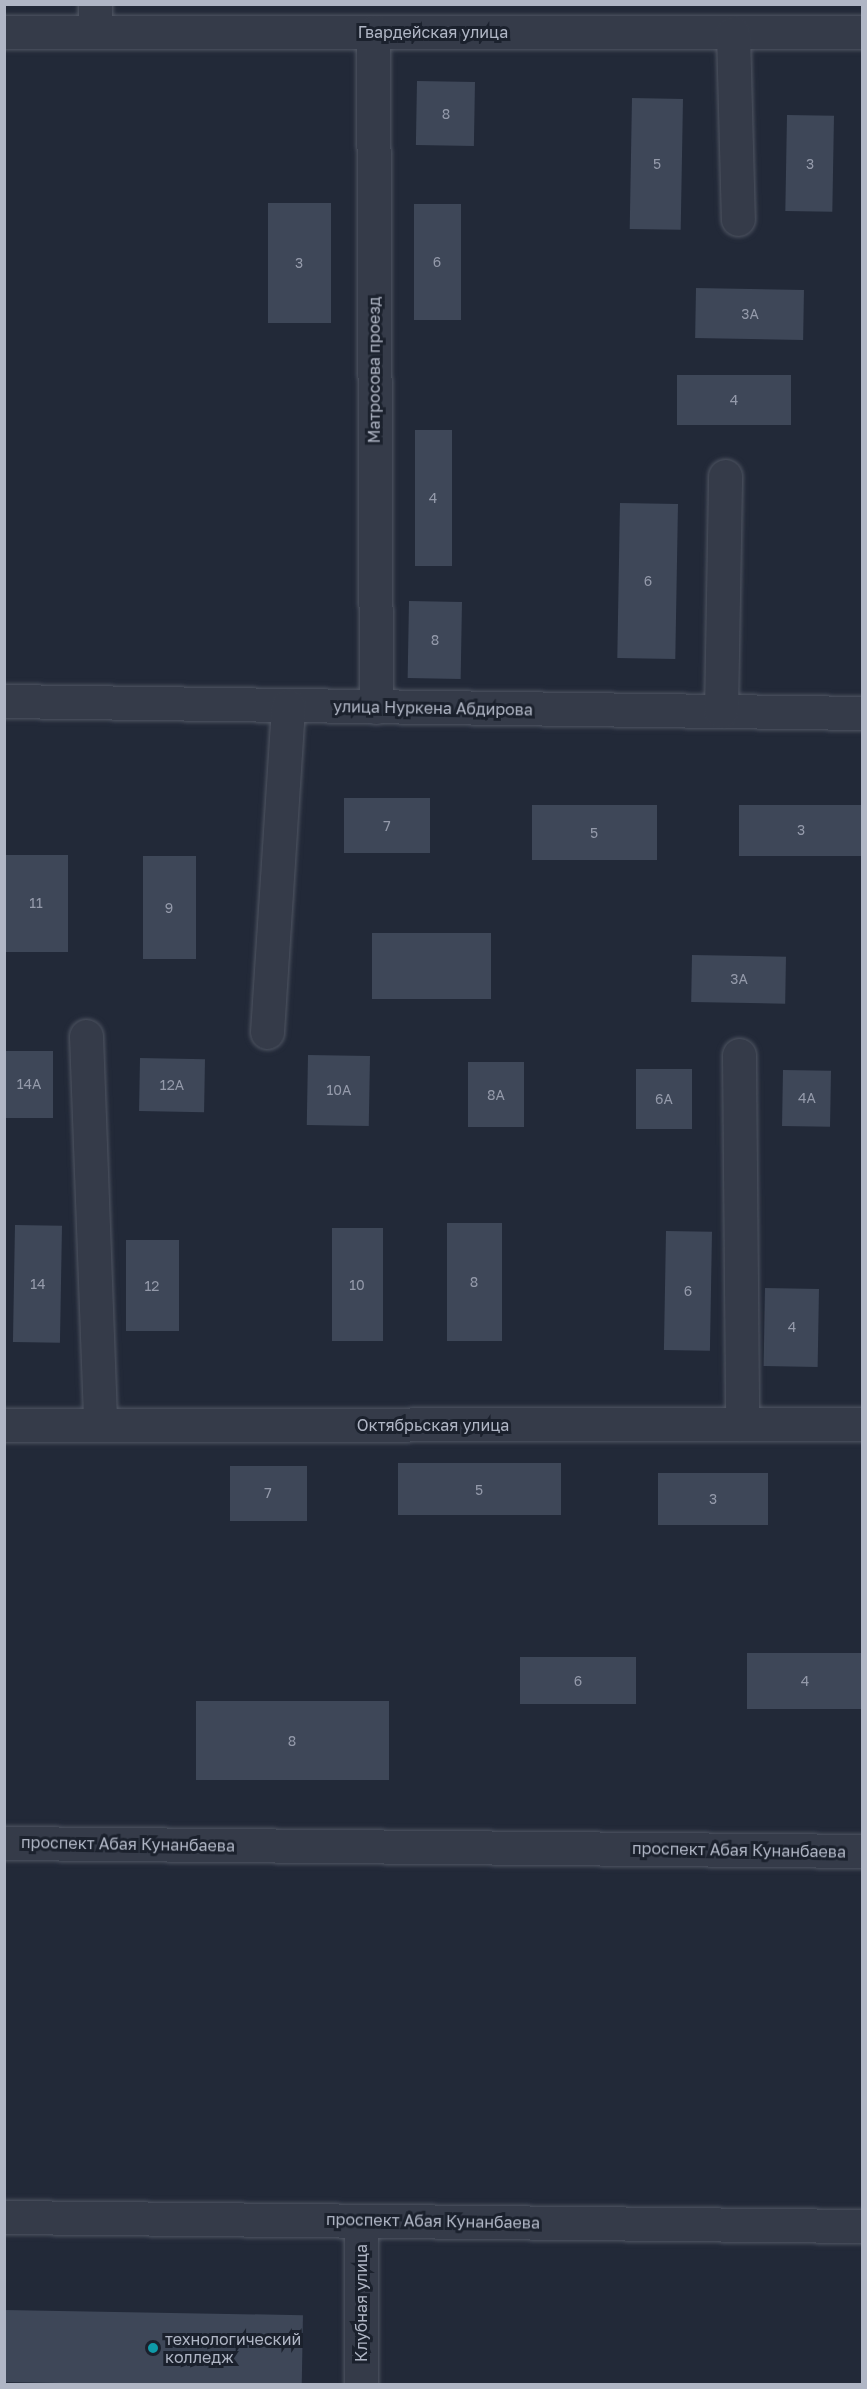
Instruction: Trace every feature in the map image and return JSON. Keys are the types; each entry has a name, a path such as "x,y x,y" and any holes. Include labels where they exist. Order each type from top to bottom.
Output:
{"street":[{"name":"Гвардейская улица","path":"4,32 95,18 373,32 862,32"},
{"name":"Матросова проезд","path":"373,32 375,707"},
{"path":"733,33 738,219"},
{"path":"721,711 725,476"},
{"name":"улица Нуркена Абдирова","path":"4,701 862,713"},
{"path":"267,1032 288,706"},
{"path":"86,1036 100,1425"},
{"path":"739,1055 742,1424"},
{"name":"Октябрьская улица","path":"4,1425 862,1424"},
{"name":"проспект Абая Кунанбаева","path":"4,1843 862,1851"},
{"name":"проспект Абая Кунанбаева","path":"4,2217 862,2226"},
{"name":"Клубная улица","path":"361,2221 361,2385"}],"building":[{"path":"417,81 475,82 474,146 416,145"},
{"path":"632,98 683,99 681,230 630,229"},
{"path":"787,115 834,116 832,212 785,211"},
{"path":"268,203 331,203 331,323 268,323"},
{"path":"414,204 461,204 461,320 414,320"},
{"path":"696,288 804,290 803,340 695,338"},
{"path":"677,375 791,375 791,425 677,425"},
{"path":"415,430 452,430 452,566 415,566"},
{"path":"620,503 678,504 675,659 617,658"},
{"path":"409,601 462,602 461,679 408,678"},
{"path":"344,798 430,798 430,853 344,853"},
{"path":"532,805 657,805 657,860 532,860"},
{"path":"739,805 862,805 862,856 739,856"},
{"path":"5,855 68,855 68,952 5,952"},
{"path":"143,856 196,856 196,959 143,959"},
{"path":"372,933 491,933 491,999 372,999"},
{"path":"692,955 786,957 785,1004 691,1002"},
{"path":"4,1051 53,1051 53,1118 4,1118"},
{"path":"308,1055 370,1056 369,1126 307,1125"},
{"path":"140,1058 205,1059 204,1112 139,1111"},
{"path":"468,1062 524,1062 524,1127 468,1127"},
{"path":"636,1069 692,1069 692,1129 636,1129"},
{"path":"783,1070 831,1071 830,1127 782,1126"},
{"path":"447,1223 502,1223 502,1341 447,1341"},
{"path":"15,1225 62,1226 60,1343 13,1342"},
{"path":"332,1228 383,1228 383,1341 332,1341"},
{"path":"666,1231 712,1232 710,1351 664,1350"},
{"path":"126,1240 179,1240 179,1331 126,1331"},
{"path":"765,1288 819,1289 818,1367 764,1366"},
{"path":"398,1463 561,1463 561,1515 398,1515"},
{"path":"230,1466 307,1466 307,1521 230,1521"},
{"path":"658,1473 768,1473 768,1525 658,1525"},
{"path":"747,1653 862,1653 862,1709 747,1709"},
{"path":"520,1657 636,1657 636,1704 520,1704"},
{"path":"196,1701 389,1701 389,1780 196,1780"},
{"name":"технологический колледж","path":"4,2310 303,2315 302,2384 4,2382"}],"place":[{"name":"технологический колледж","path":"153,2348"}]}
